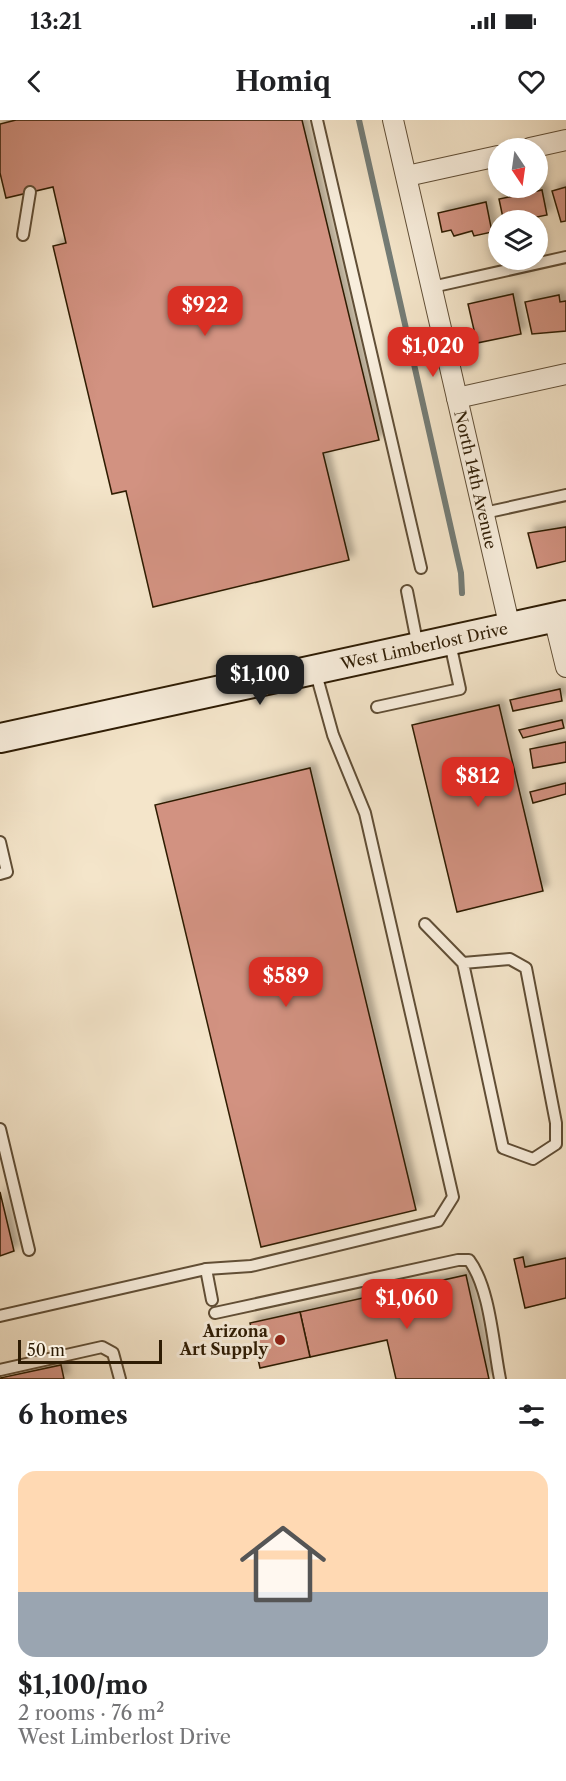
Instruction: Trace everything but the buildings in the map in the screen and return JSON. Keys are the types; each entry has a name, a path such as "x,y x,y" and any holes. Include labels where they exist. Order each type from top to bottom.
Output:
{"street":[{"name":"North 14th Avenue","path":"393,120 510,627"},
{"path":"548,144 566,140"},
{"path":"407,176 488,158"},
{"path":"457,398 566,374"},
{"path":"560,617 566,667"},
{"name":"West Limberlost Drive","path":"0,738 560,617"}],"lane":[{"path":"317,120 421,568"},
{"path":"23,235 30,192"},
{"path":"432,287 566,257"},
{"path":"484,513 566,495"},
{"path":"407,591 418,647"},
{"path":"377,707 460,689 450,640"},
{"path":"0,1316 206,1269 251,1266 438,1221 453,1197 365,813 333,735 315,670"},
{"path":"0,843 3,873"},
{"path":"425,924 463,963 503,1148 533,1159 556,1144 556,1124 526,968 510,959 463,963"},
{"path":"0,1129 29,1250"},
{"path":"215,1313 458,1260 469,1260 476,1270 483,1290 500,1379"},
{"path":"206,1269 212,1300"},
{"path":"0,1370 102,1347 113,1353 120,1379"}],"waterway":[{"path":"359,120 461,573 462,593"}],"place":[{"name":"Arizona Art Supply","path":"280,1340"}]}
